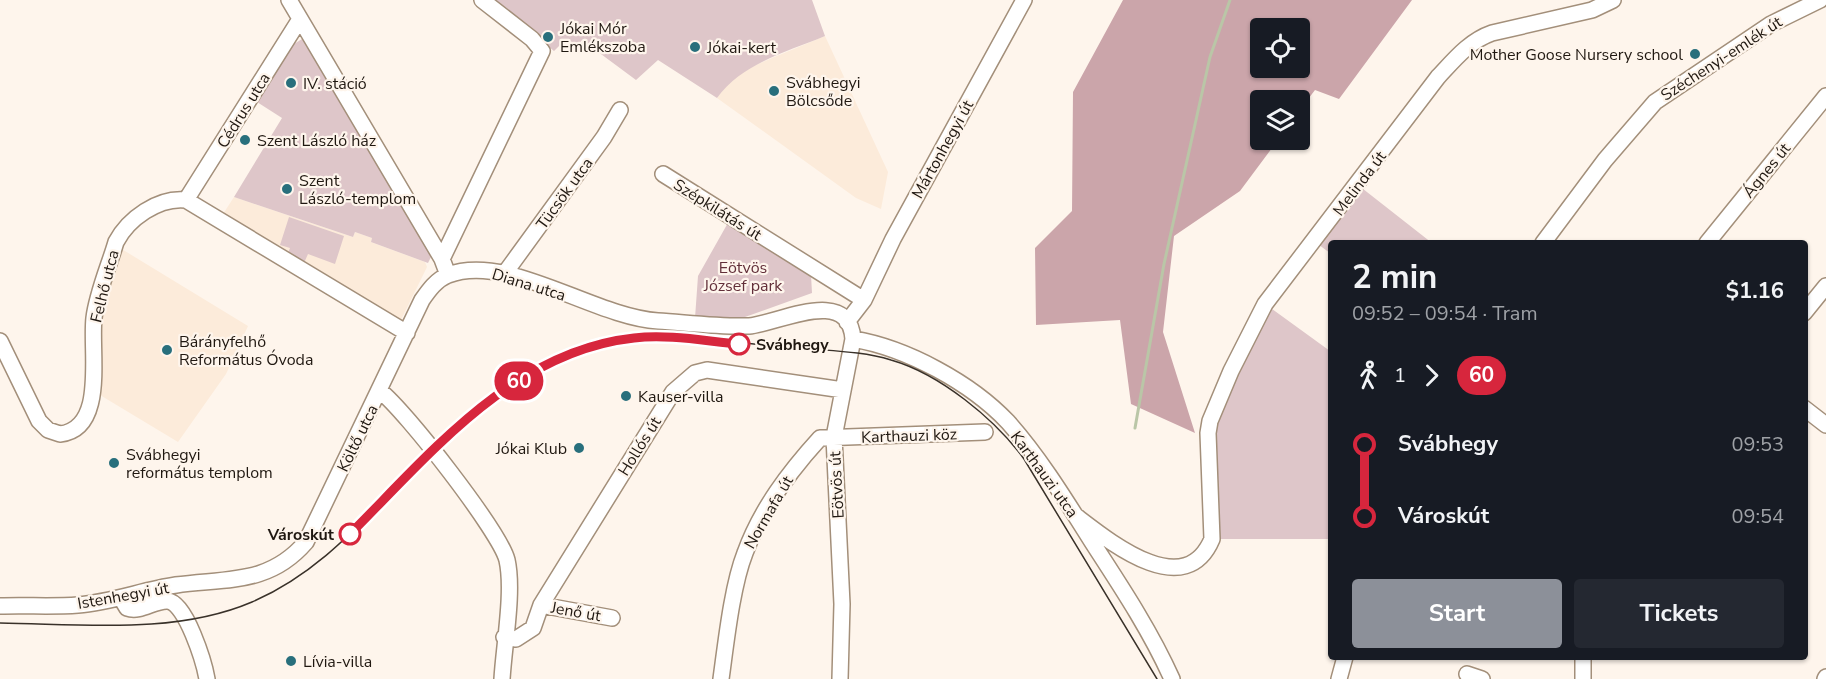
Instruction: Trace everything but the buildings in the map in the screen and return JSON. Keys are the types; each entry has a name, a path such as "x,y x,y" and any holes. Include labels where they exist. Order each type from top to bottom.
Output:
{"street":[{"path":"289,0 442,259 448,275"},
{"path":"442,259 542,51 532,39 482,0"},
{"name":"Mártonhegyi út","path":"864,300 893,239 1024,0"},
{"name":"Melinda út","path":"1076,516 1119,549 1169,567 1188,567 1198,562 1206,554 1212,539 1210,421 1220,394 1265,304 1438,77 1463,50 1480,37 1492,33 1592,10 1613,0"},
{"name":"Széchenyi-emlék út","path":"1546,240 1605,160 1655,102 1771,24 1820,0"},
{"name":"Cédrus utca","path":"186,200 300,19"},
{"name":"Ágnes út","path":"1709,240 1826,96"},
{"name":"Tücsök utca","path":"505,273 604,137 620,110"},
{"name":"Szépkilátás út","path":"663,174 864,300"},
{"path":"186,200 407,333"},
{"name":"Felhő utca","path":"0,341 43,426 60,434 80,428 87,416 92,395 94,315 116,242 122,231 154,206 170,201 186,200"},
{"name":"Diana utca","path":"448,275 479,270 505,273 639,319 751,326 798,313 824,310 844,317 847,322"},
{"name":"Költő utca","path":"245,578 287,562 306,542 381,391 422,300 438,281 448,275"},
{"path":"1808,308 1826,286"},
{"path":"854,339 847,322 864,300"},
{"name":"Eötvös út","path":"840,679 842,604 834,437 854,339"},
{"name":"Karthauzi utca","path":"854,339 909,355 979,397 1007,422 1076,516 1149,634 1172,679"},
{"name":"Hollós út","path":"504,637 516,639 533,628 541,605 673,392 686,379 695,373 719,370 843,390"},
{"path":"381,391 390,399 493,530 503,549 509,572 502,679"},
{"path":"1808,411 1826,425"},
{"name":"Karthauzi köz","path":"834,437 985,432"},
{"name":"Normafa út","path":"721,679 726,639 744,554 775,495 794,468 820,438 834,437"},
{"name":"Istenhegyi út","path":"0,606 77,605 178,585 245,578"},
{"path":"121,598 127,608 133,610 167,601 176,604 193,636 208,677"},
{"name":"Jenő út","path":"541,605 612,618"},
{"path":"1339,679 1344,660"},
{"path":"1583,660 1583,679"},
{"path":"1467,674 1482,679"}],"shaded area":[{"path":"1123,0 1412,0 1339,99 1315,90 1310,97 1310,90 1250,90 1250,150 1271,150 1240,191 1174,236 1163,332 1195,433 1131,404 1120,320 1036,325 1035,248 1072,211 1073,92"},
{"path":"825,36 888,172 881,209 856,198 717,98 728,82 746,69"},
{"path":"234,197 353,237 355,232 372,238 371,242 425,262 427,267 400,322 223,214"},
{"name":"Bárányfelhő Református Óvoda","path":"120,248 248,326 226,374 178,442 95,392 101,313"}],"green space":[{"name":"Jókai-kert","path":"493,0 812,0 825,36 752,67 727,86 717,98 658,60 636,80 582,40 577,46 567,49 561,44 554,51"},
{"path":"302,39 306,41 432,255 428,263 371,242 372,238 355,232 353,237 234,197 282,118 257,102 294,44"},
{"path":"1358,185 1428,240 1328,240 1328,252 1315,242"},
{"path":"289,217 344,236 335,264 308,254 304,263 288,253 290,248 280,245"},
{"name":"Eötvös József park","path":"729,221 811,275 812,293 745,317 695,318 698,276"},
{"path":"1265,304 1328,350 1328,539 1212,539 1208,433"}],"waterway":[{"path":"1135,428 1164,264 1210,57 1230,0"}],"tram line":[{"name":"60","path":"350,534 461,423 536,370 579,351 634,338 660,337 739,344"},
{"path":"0,623 95,625 160,623 192,619 252,602 273,592 328,554 473,415 502,392 533,372 566,356 601,344 638,338 677,337 869,355 910,367 947,387 982,414 1024,459 1157,679"}],"place":[{"name":"Jókai Mór Emlékszoba","path":"548,37"},
{"name":"Jókai-kert","path":"695,47"},
{"name":"Mother Goose Nursery school","path":"1695,54"},
{"name":"IV. stáció","path":"291,83"},
{"name":"Svábhegyi Bölcsőde","path":"774,91"},
{"name":"Szent László ház","path":"245,140"},
{"name":"Szent László-templom","path":"287,189"},
{"name":"Svábhegy","path":"739,344"},
{"name":"Bárányfelhő Református Óvoda","path":"167,350"},
{"name":"Kauser-villa","path":"626,396"},
{"name":"Jókai Klub","path":"579,448"},
{"name":"Svábhegyi református templom","path":"114,463"},
{"name":"Városkút","path":"350,534"},
{"name":"Lívia-villa","path":"291,661"}]}
